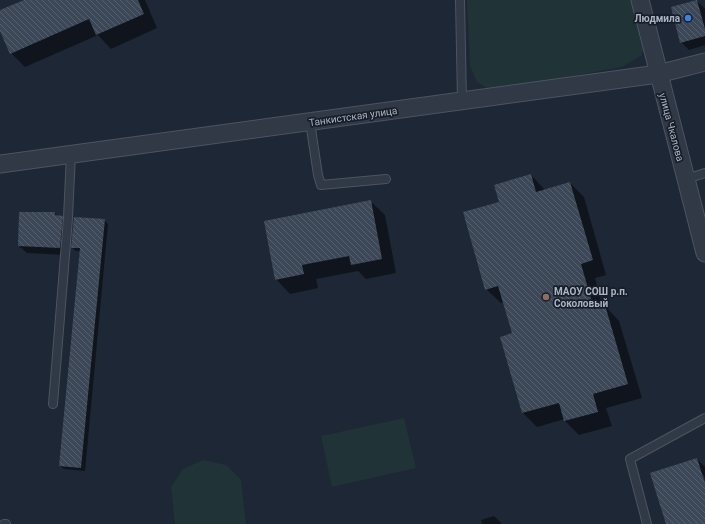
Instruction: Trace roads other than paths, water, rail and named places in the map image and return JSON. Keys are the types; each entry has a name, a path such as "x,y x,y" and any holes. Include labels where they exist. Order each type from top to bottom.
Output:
{"street":[{"name":"улица Чкалова","path":"640,0 705,253"},
{"name":"Танкистская улица","path":"0,164 658,74 705,62"}],"lane":[{"path":"460,0 462,101"},
{"path":"310,122 318,175 321,185 386,179"},
{"path":"53,404 68,218 71,154"},
{"path":"686,179 705,173"},
{"path":"648,524 630,459 705,418"}],"place":[{"name":"Людмила","path":"688,18"},
{"name":"МАОУ СОШ р.п. Соколовый","path":"546,297"}]}
